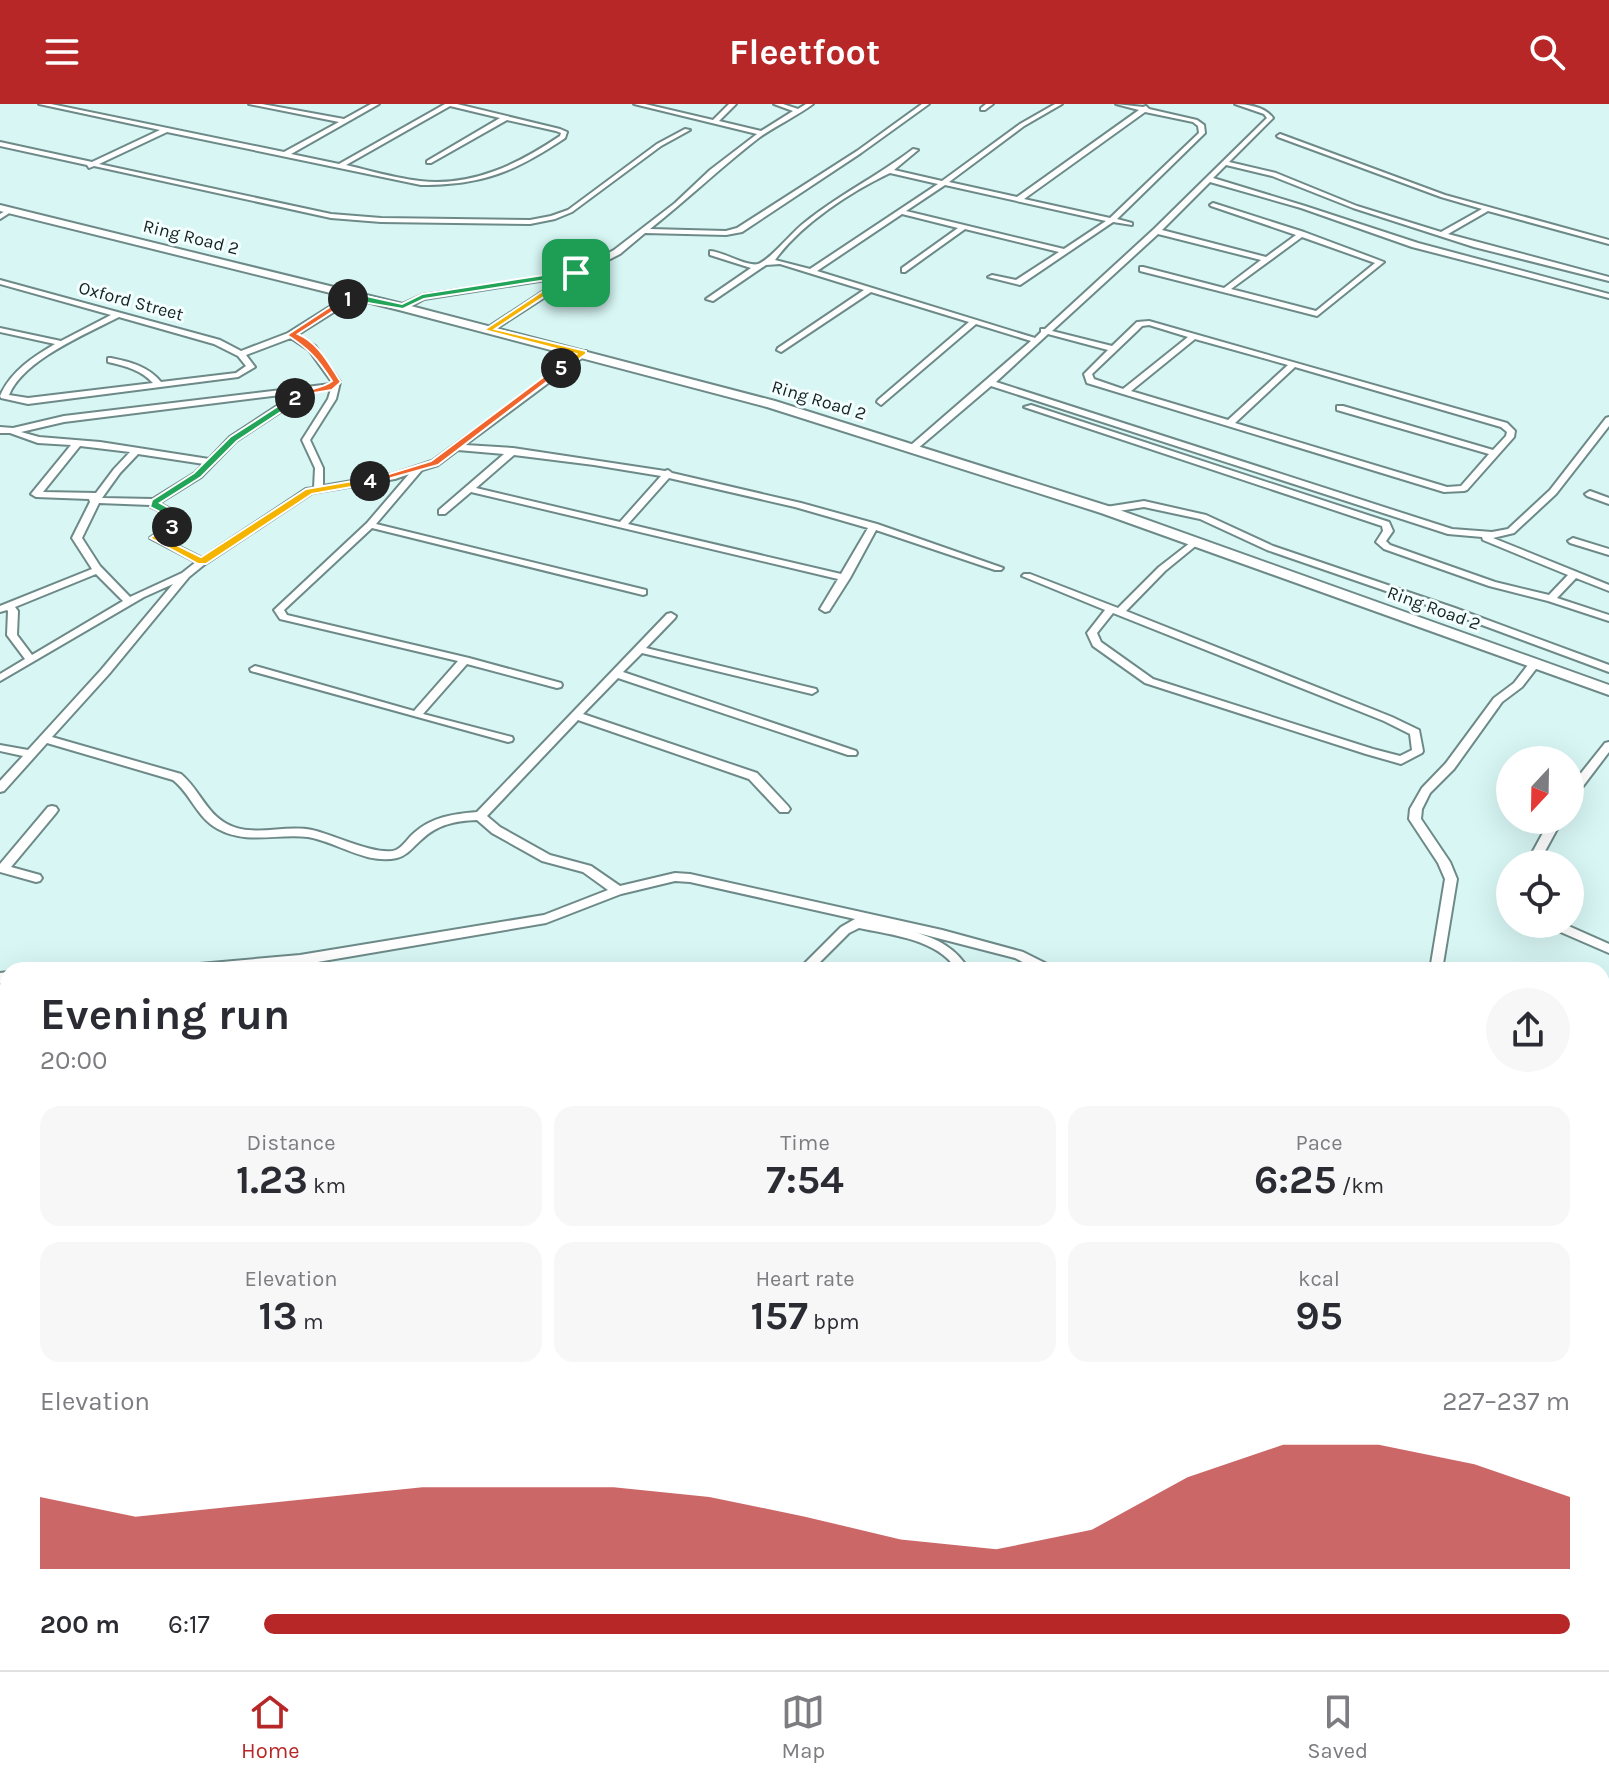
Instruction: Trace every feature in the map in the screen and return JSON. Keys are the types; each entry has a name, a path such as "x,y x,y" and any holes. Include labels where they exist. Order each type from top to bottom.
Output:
{"main road":[{"name":"Ring Road 2","path":"4,212 403,307 690,380 914,447 1106,510 1609,690"}],"street":[{"path":"42,104 55,105 339,167 421,183 458,182 518,168 563,137 564,132 449,104 339,167"},
{"path":"252,104 344,121"},
{"path":"284,155 376,104"},
{"path":"637,104 762,133"},
{"path":"716,120 733,104"},
{"path":"777,104 798,111"},
{"path":"488,330 576,273 607,258 762,133 810,104"},
{"path":"644,231 726,233 739,230 926,104"},
{"path":"983,109 990,104"},
{"path":"812,271 945,182 1022,125 1059,104"},
{"path":"992,277 1017,283 1112,220 1203,131 1195,121 1119,104"},
{"path":"1019,199 1153,104"},
{"path":"914,447 990,383 1155,232 1224,163 1262,132 1269,114 1238,104"},
{"path":"429,162 505,118"},
{"path":"0,146 351,222 531,226 564,219 706,119"},
{"path":"89,166 166,130"},
{"path":"1280,136 1485,210 1609,242"},
{"path":"710,299 771,261 788,239 915,150"},
{"path":"1224,163 1274,174 1355,207 1442,234 1609,279"},
{"path":"889,171 1130,224"},
{"path":"1208,179 1415,245 1609,296"},
{"path":"1143,269 1317,314 1379,264 1376,258 1213,205"},
{"path":"1442,234 1485,210"},
{"path":"901,212 1064,251"},
{"path":"905,270 962,228"},
{"path":"1155,232 1265,261"},
{"path":"1224,291 1301,234"},
{"path":"713,253 757,268"},
{"path":"771,261 1035,340"},
{"path":"403,307 422,297 576,273"},
{"name":"Oxford Street","path":"0,282 217,342 244,358"},
{"path":"781,350 869,290"},
{"path":"119,314 64,344 13,378 5,388 4,396 28,401 238,375 251,367 244,358 291,335 353,296"},
{"path":"881,402 974,322"},
{"path":"1149,323 1194,336 1504,425 1511,431 1510,437 1464,488 1447,490 1087,378 1140,324 1149,323"},
{"path":"0,330 64,344"},
{"path":"1044,331 1114,349"},
{"path":"291,335 305,340 336,382 335,396 318,415 306,440 319,468 318,488"},
{"path":"1124,392 1194,336"},
{"path":"0,788 186,575 202,562 318,488 365,482 435,463 583,353"},
{"path":"111,360 141,367 153,375 159,385"},
{"path":"1229,424 1293,365"},
{"path":"0,376 13,378"},
{"path":"990,383 1349,501 1451,532 1479,535 1504,535 1511,531 1553,492 1609,420"},
{"path":"0,432 64,419 335,386"},
{"path":"77,444 36,494 155,502 198,475 233,439 306,391"},
{"path":"1028,407 1386,524 1388,531 1381,542 1387,547 1492,584 1609,618"},
{"path":"1340,408 1494,453"},
{"path":"13,431 38,440 211,462"},
{"path":"456,447 513,451 668,473 775,498 874,526 998,568"},
{"path":"129,602 98,570 77,538 95,498 113,472 136,451"},
{"path":"442,512 513,451"},
{"path":"419,468 370,525 279,610 284,617 557,685"},
{"path":"622,525 668,473"},
{"path":"469,489 845,578"},
{"path":"1590,494 1609,501"},
{"path":"155,502 159,509 184,519 155,538 202,562"},
{"path":"1106,510 1144,504 1203,517 1257,543 1609,669"},
{"path":"370,525 643,592"},
{"path":"825,609 874,526"},
{"path":"1479,535 1609,588"},
{"path":"1573,541 1609,552"},
{"path":"1027,576 1116,610 1388,719 1415,732 1418,751 1401,760 1370,752 1149,681 1097,644 1092,633 1116,610 1162,569 1195,542"},
{"path":"4,607 98,570"},
{"path":"0,678 129,602 186,575"},
{"path":"1551,599 1573,575"},
{"path":"4,607 13,611 12,635 31,660"},
{"path":"45,739 177,777 187,784 209,820 234,833 262,837 305,833 337,844 387,855 399,854 443,818 480,816 671,616"},
{"path":"639,649 812,691"},
{"path":"416,715 465,660"},
{"path":"1437,962 1451,879 1444,862 1415,819 1416,809 1426,791 1450,766 1498,700 1518,685 1535,663"},
{"path":"255,669 508,739"},
{"path":"615,673 852,753"},
{"path":"575,715 753,776 784,809"},
{"path":"1584,777 1609,745"},
{"path":"0,748 31,754"},
{"path":"36,878 1,868 52,810"},
{"path":"480,816 496,830 546,858 587,869 618,891"},
{"path":"278,962 546,919 618,891 675,877 942,934 1019,955 1033,962"},
{"path":"818,962 845,930 857,923 913,936 953,953 958,962"},
{"path":"1584,938 1609,949"}],"route":[{"path":"576,273 488,330 583,353 435,463 395,476 309,491 202,562 155,538 184,519 159,509 155,502 198,475 233,439 306,391 335,386 336,382 319,355 305,340 291,335 353,296 403,307 422,297 576,273"}]}
